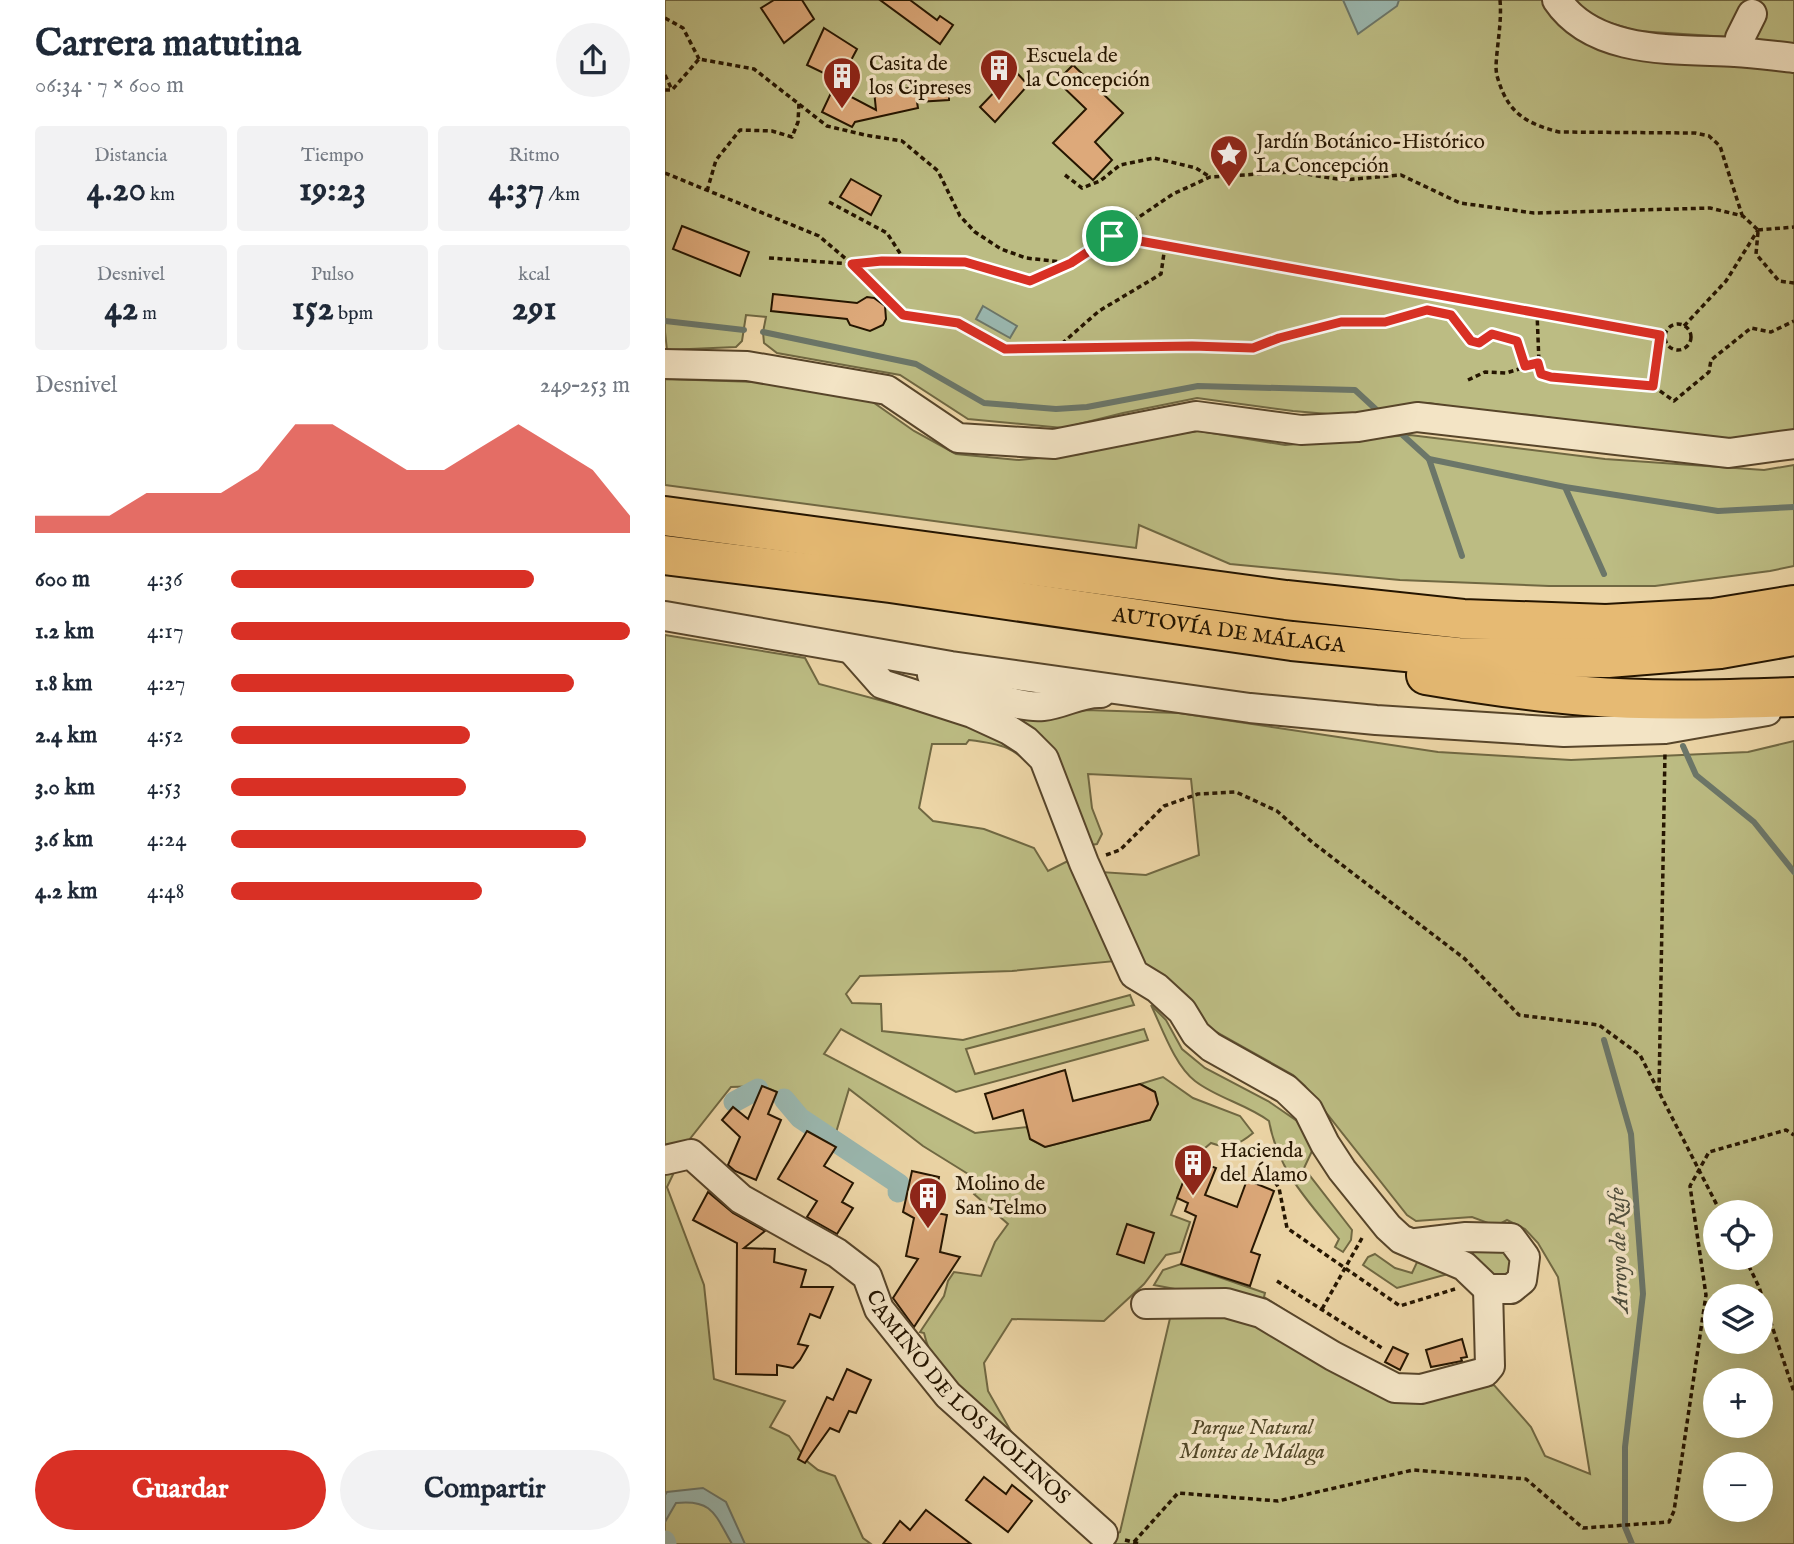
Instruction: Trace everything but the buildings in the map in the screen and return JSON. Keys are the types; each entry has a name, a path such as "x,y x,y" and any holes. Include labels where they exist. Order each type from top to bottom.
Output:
{"highway":[{"name":"AUTOVÍA DE MÁLAGA","path":"665,516 1286,600 1463,619 1606,624 1714,618 1794,605"},
{"name":"AUTOVÍA DE MÁLAGA","path":"665,555 890,583 1292,641 1458,657 1608,657 1720,649 1794,636"},
{"path":"1292,641 1368,665 1512,688 1586,696 1671,700 1794,697"}],"street":[{"path":"1557,0 1567,15 1588,29 1621,41 1660,48 1794,58"},
{"path":"1737,52 1740,38 1752,14"},
{"path":"665,363 747,366 887,390 958,438 1054,444 1196,416 1301,430 1358,427 1417,417 1729,453 1794,444"},
{"path":"665,616 852,650 1023,706 1057,704 1087,692 1135,695 1138,690 1251,708 1376,720 1564,732 1665,729 1794,705"},
{"path":"852,650 882,684 972,713 1009,730 1026,741 1044,759 1126,979 1157,988 1182,1011 1196,1034 1211,1047 1286,1089 1308,1110 1325,1144 1388,1227 1401,1239 1416,1243 1464,1266 1488,1289 1511,1289 1522,1280 1525,1256 1511,1238 1466,1237 1416,1243"},
{"name":"CAMINO DE LOS MOLINOS","path":"665,1160 691,1154 741,1199 837,1253 867,1276 880,1309 947,1395 1103,1534"},
{"path":"1146,1304 1226,1303 1261,1313 1333,1356 1395,1388 1421,1389 1485,1372 1490,1366 1488,1289"}],"path":[{"path":"1500,0 1495,70 1504,100 1520,115 1537,126 1559,132 1695,132 1709,136 1720,146 1743,216 1758,230 1794,227"},
{"path":"665,18 684,28 699,59"},
{"path":"673,90 699,59"},
{"path":"699,59 754,69 827,126 902,141 939,171 961,216 968,224 1001,249 1026,258 1071,263"},
{"path":"665,75 673,90"},
{"path":"665,90 673,90"},
{"path":"706,192 716,160 740,130 772,131 792,137 798,122 799,103"},
{"path":"1065,175 1082,188 1100,181 1120,165 1154,158 1196,168 1210,177"},
{"path":"769,258 852,264 965,262 1030,281 1071,263 1173,194 1210,177 1292,172 1344,180 1401,174 1460,203 1534,213 1710,208 1743,216"},
{"path":"665,173 819,236 852,264 903,315 958,323 1005,349 1192,346 1253,348 1279,338 1341,322 1385,322 1427,310 1451,315 1471,341 1479,343 1492,334 1517,341 1525,366"},
{"path":"829,202 887,233 905,261"},
{"path":"1758,230 1756,254 1779,281 1794,283"},
{"path":"1684,326 1726,281 1758,230"},
{"path":"1112,236 1663,335"},
{"path":"1058,347 1099,311 1161,274 1165,246"},
{"path":"1537,312 1538,363 1541,374 1653,386 1674,401 1709,372 1711,360 1751,328 1772,332 1794,321"},
{"path":"1653,386 1663,335 1670,327 1679,324 1691,335 1683,349 1672,349 1663,335"},
{"path":"1468,380 1485,372 1506,373 1538,363"},
{"path":"1659,1093 1665,729"},
{"path":"1084,863 1120,850 1164,806 1198,794 1236,792 1277,811 1312,842 1465,959 1519,1015 1599,1025 1640,1055 1714,1200"},
{"path":"1133,1542 1178,1493 1278,1501 1413,1470 1525,1479 1583,1528 1669,1522 1674,1511 1706,1295 1691,1186 1709,1152 1786,1130 1794,1135"},
{"path":"1261,1161 1279,1188 1287,1228 1399,1306 1458,1289"},
{"path":"1322,1309 1362,1238"},
{"path":"1751,1270 1794,1392"},
{"path":"1277,1281 1382,1348"}],"green space":[{"name":"Jardín Botánico-Histórico La Concepción","path":"665,0 1542,0 1570,34 1607,49 1794,68 1794,435 1772,439 1727,439 1656,433 1429,403 1352,416 1197,398 1063,428 968,419 900,375 777,353 764,343 766,317 746,315 742,341 736,347 667,350"},
{"path":"1569,0 1794,0 1794,47 1729,37 1637,31 1604,21"},
{"path":"665,379 757,382 867,398 914,431 956,454 1019,460 1080,454 1136,439 1199,431 1285,445 1410,435 1605,459 1764,470 1794,465 1794,566 1655,586 1549,586 1400,580 1230,564 1139,525 1136,548 665,485"},
{"path":"665,635 805,658 819,684 954,720 1010,741 1037,772 1014,752 999,745 969,740 966,744 932,744 919,808 933,821 984,829 1034,848 1048,871 1074,858 1116,961 1012,971 860,976 846,994 852,1003 881,1004 882,1031 963,1040 1130,995 1134,1005 966,1049 975,1074 1144,1029 1148,1040 956,1092 841,1029 824,1054 975,1133 1027,1127 1031,1139 1045,1147 1150,1120 1158,1104 1155,1092 1140,1084 1163,1077 1193,1098 1240,1116 1253,1133 1233,1145 1211,1143 1192,1159 1171,1215 1190,1222 1180,1252 1166,1255 1144,1284 1104,1321 1012,1319 984,1363 988,1391 1013,1435 971,1403 947,1380 937,1366 924,1333 920,1332 944,1296 954,1272 981,1276 995,1242 1008,1224 974,1194 981,1182 923,1146 849,1089 835,1136 804,1116 785,1095 762,1086 731,1087 689,1140 665,1153"},
{"name":"Parque Natural Montes de Málaga","path":"962,691 1040,719 1086,710 1179,713 1438,752 1571,760 1748,752 1794,741 1794,1544 1102,1544 1104,1540 1120,1532 1171,1314 1246,1314 1429,1397 1494,1385 1531,1427 1545,1456 1590,1474 1558,1277 1538,1243 1525,1229 1507,1220 1496,1226 1472,1217 1416,1221 1407,1215 1305,1086 1293,1075 1204,1025 1141,962 1101,872 1146,875 1199,855 1191,779 1088,774 1092,808 1102,834 1097,844 1085,846 1060,776 1042,736"},
{"path":"1151,1005 1166,1020 1182,1049 1205,1068 1268,1101 1297,1121 1313,1149 1304,1168 1352,1230 1351,1240 1343,1252 1335,1247 1339,1239 1287,1170 1273,1139 1269,1121 1195,1081 1181,1066"},
{"path":"679,1162 667,1187 704,1285 714,1379 785,1401 770,1427 789,1436 808,1462 818,1470 835,1476 863,1538 871,1544 665,1544 665,1166"},
{"path":"1445,1249 1509,1252 1514,1261 1509,1273 1497,1280"},
{"path":"1375,1254 1395,1268 1412,1273 1418,1260 1448,1274 1397,1288 1363,1265 1368,1257"},
{"path":"1181,1264 1265,1293 1264,1297 1372,1365 1269,1307 1154,1285 1163,1270"}],"water":[{"path":"1343,0 1399,0 1397,6 1358,34"},
{"path":"983,306 1017,326 1010,338 976,319"},
{"path":"703,1488 726,1502 745,1544 732,1544 717,1517 698,1504 676,1503 665,1522 667,1492"}],"waterway":[{"path":"665,321 744,330"},
{"path":"763,332 916,364 984,403 1056,409 1087,407 1198,386 1355,390 1381,414"},
{"path":"1396,429 1429,459 1565,487 1718,511 1794,507"},
{"name":"Arroyo de Rufe","path":"1429,459 1462,556"},
{"path":"1565,487 1604,574"},
{"path":"1683,746 1696,775 1754,822 1794,872"},
{"name":"Arroyo de Rufe","path":"1604,1040 1631,1134 1643,1294 1625,1447 1625,1527 1632,1544"},
{"path":"734,1102 758,1089"},
{"path":"784,1099 800,1118 899,1184 898,1192"}],"place":[{"name":"Escuela de la Concepción","path":"999,102"},
{"name":"Casita de los Cipreses","path":"842,110"},
{"name":"Jardín Botánico-Histórico La Concepción","path":"1229,188"},
{"name":"Hacienda del Álamo","path":"1193,1197"},
{"name":"Molino de San Telmo","path":"928,1230"}],"route":[{"path":"1112,236 1660,335 1653,386 1541,374 1538,363 1525,366 1517,341 1492,334 1479,343 1471,341 1451,315 1427,310 1385,322 1341,322 1279,338 1253,348 1192,346 1005,349 958,323 903,315 852,264 882,261 965,262 1030,281 1071,263 1112,236"}]}
